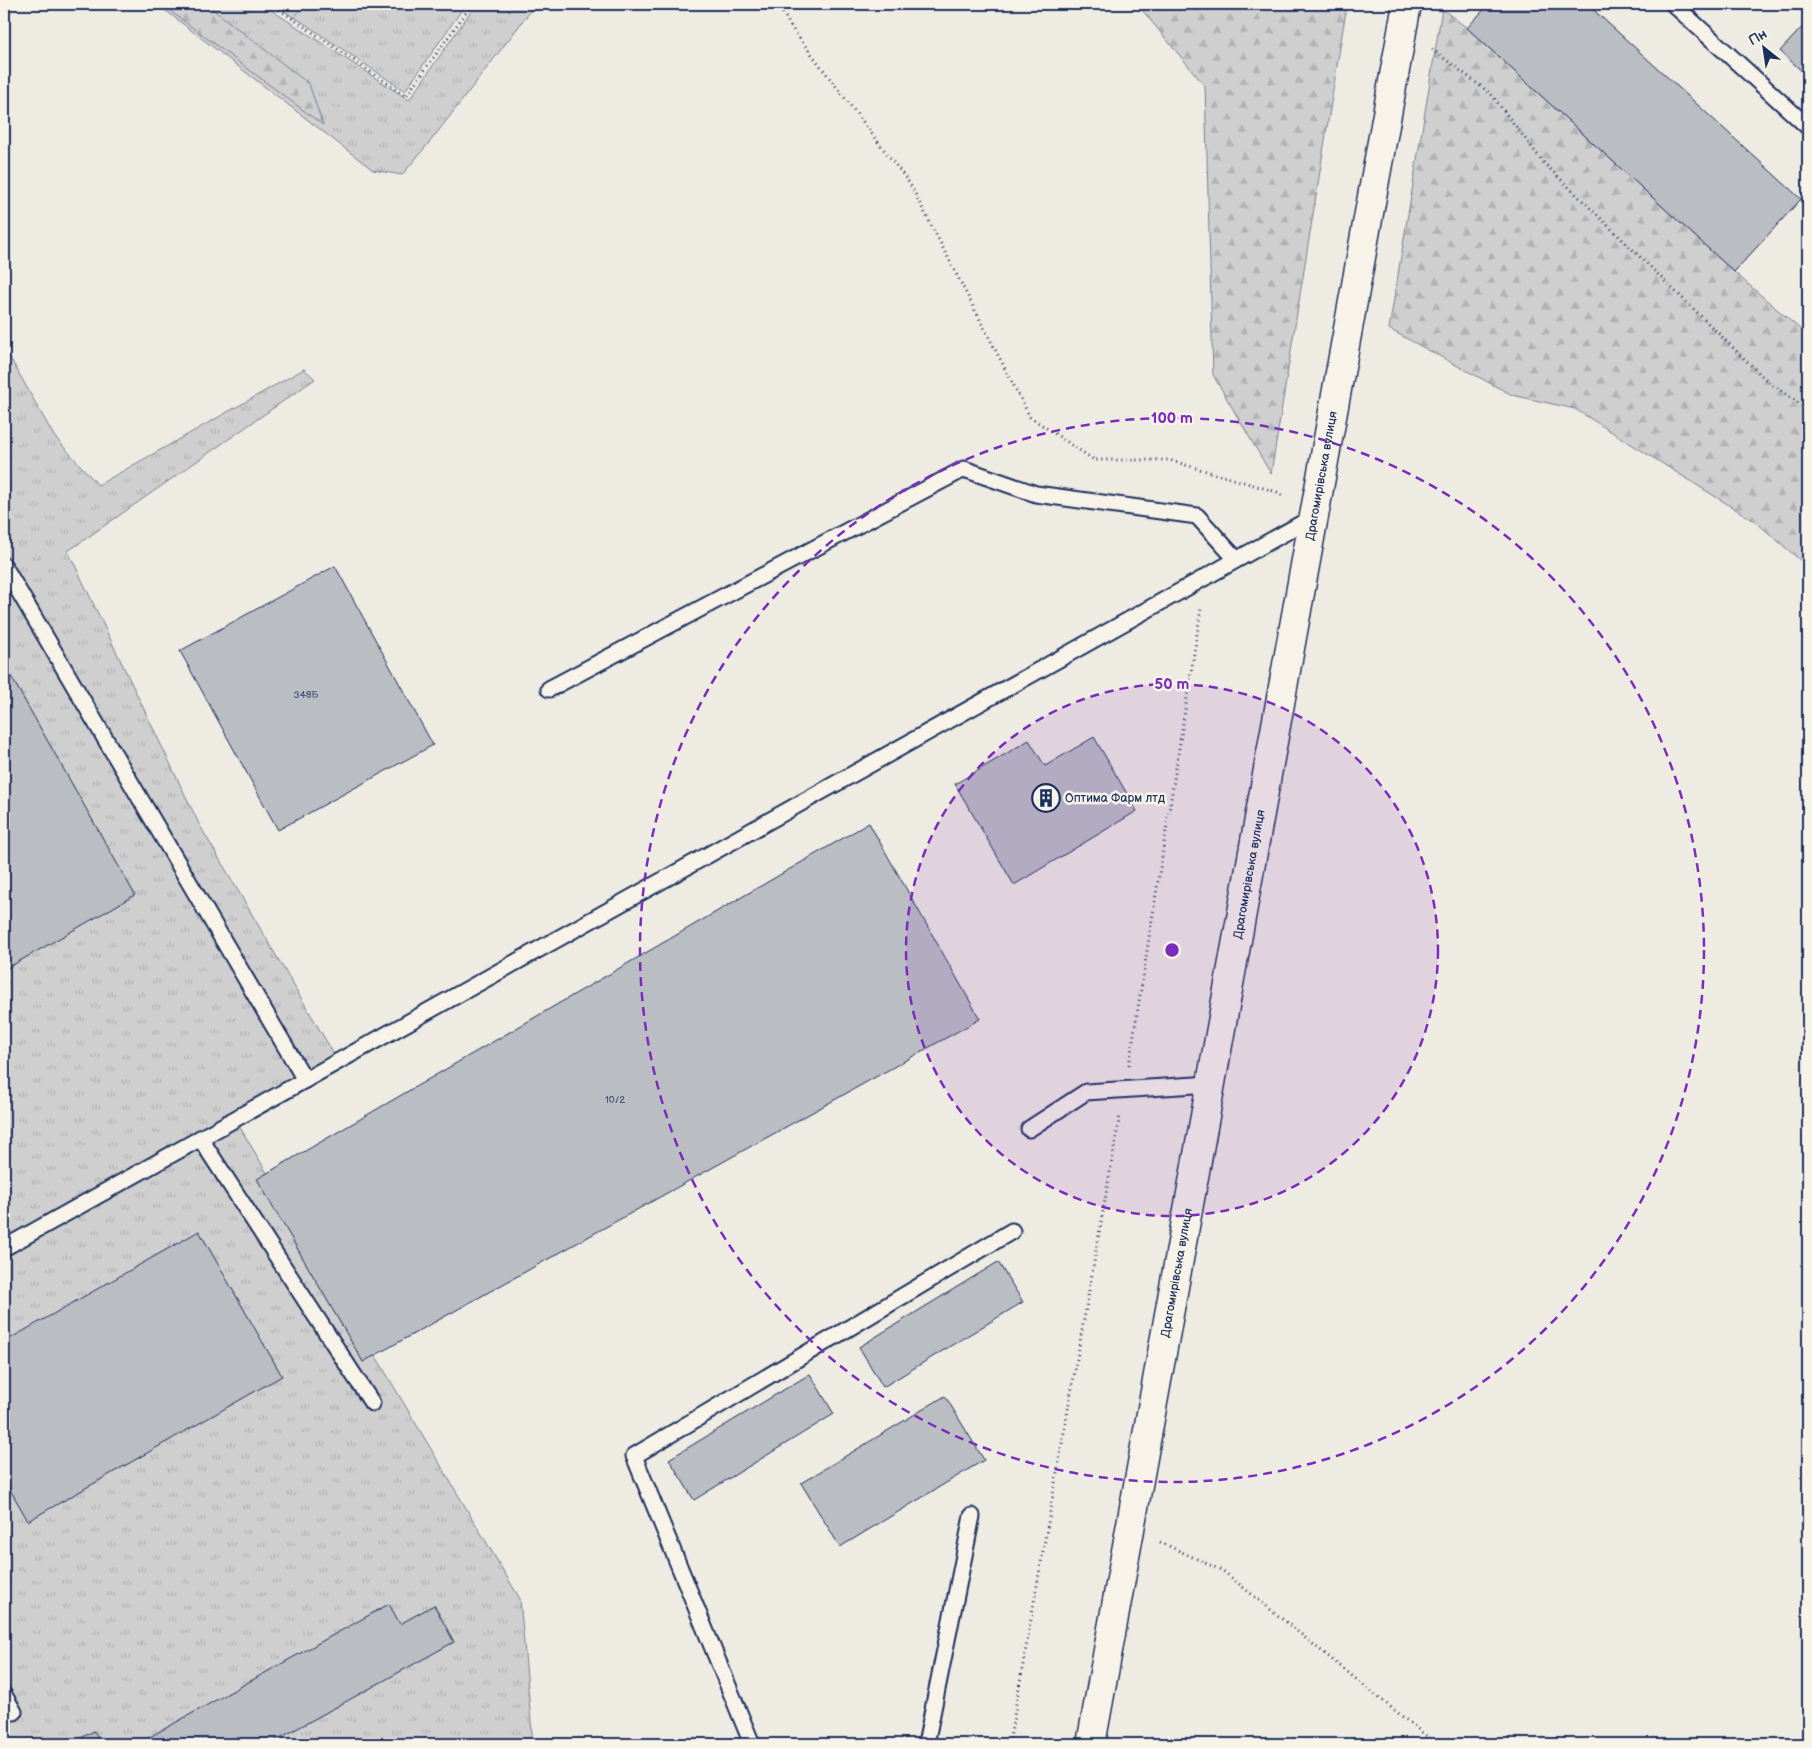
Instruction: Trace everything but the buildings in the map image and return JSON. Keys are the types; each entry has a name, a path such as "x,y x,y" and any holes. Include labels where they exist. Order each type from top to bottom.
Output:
{"street":[{"name":"Драгомирівська вулиця","path":"1092,1744 1407,4"}],"lane":[{"path":"1673,4 1808,127"},
{"path":"550,689 964,469 1036,494 1197,516 1236,559"},
{"path":"4,1248 1314,516"},
{"path":"4,566 304,1080"},
{"path":"1029,1129 1086,1092 1211,1084"},
{"path":"200,1138 372,1403"},
{"path":"752,1744 634,1456 1012,1231"},
{"path":"926,1744 972,1516"},
{"path":"4,1695 14,1712"}],"path":[{"path":"271,4 406,96 472,4"},
{"path":"778,4 790,27 910,184 1030,417 1094,460 1169,460 1277,492 1314,516"},
{"path":"1398,54 1433,48 1491,94 1542,162 1765,379 1808,410"},
{"path":"1009,1744 1124,1090 1206,576"},
{"path":"1131,1528 1223,1571 1436,1744"}],"green space":[{"path":"157,4 262,4 409,100 476,4 536,4 433,138 402,175 373,170"},
{"path":"161,4 206,4 309,84 323,125"},
{"path":"275,4 466,4 405,91"},
{"path":"275,4 304,4 294,18"},
{"path":"1137,4 1347,4 1271,474 1213,375 1205,86"},
{"path":"1442,9 1467,28 1734,272 1808,336 1808,567 1756,522 1575,409 1512,395 1389,329"},
{"path":"4,347 54,436 98,485 304,369 315,379 68,551 200,826 338,1061 235,1119 520,1599 533,1744 4,1744"}],"place":[{"name":"Оптима Фарм лтд","path":"1046,798"}]}
